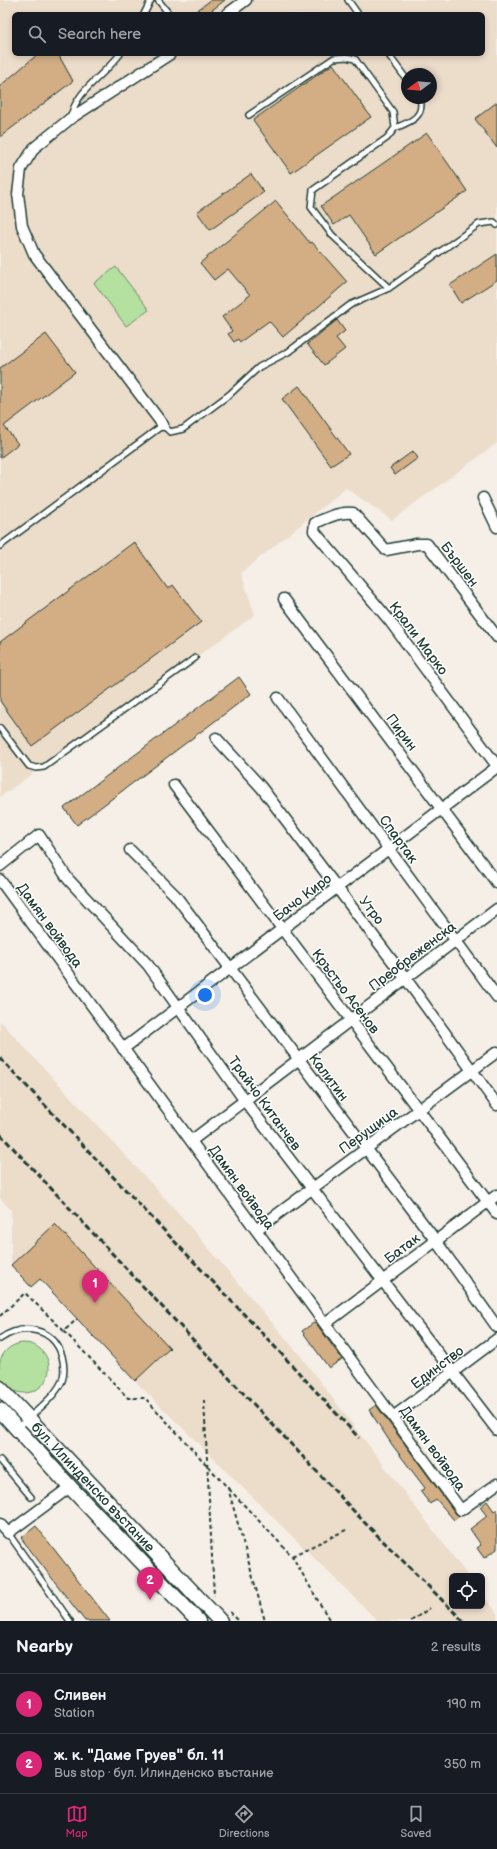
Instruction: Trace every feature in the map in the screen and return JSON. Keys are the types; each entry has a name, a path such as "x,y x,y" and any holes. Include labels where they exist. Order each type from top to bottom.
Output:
{"main road":[{"name":"бул. Илинденско въстание","path":"1,1390 224,1616"},
{"name":"бул. Илинденско въстание","path":"0,1410 70,1487 198,1621"}],"street":[{"path":"230,12 246,0"},
{"path":"163,425 34,254 22,226 18,194 21,169 34,148 71,118 167,56"},
{"path":"483,498 497,527"},
{"name":"Бършен","path":"314,530 315,523 347,512 354,513 386,550 417,544 427,544 497,637"},
{"name":"Крали Марко","path":"314,530 389,620 497,767"},
{"name":"Пирин","path":"284,599 497,883"},
{"name":"Спартак","path":"278,698 497,997"},
{"name":"Утро","path":"216,738 261,787 406,979 497,1105"},
{"name":"Бачо Киро","path":"123,1049 497,767"},
{"name":"Кръстьо Асенов","path":"174,785 497,1214"},
{"name":"Трайчо Китанчев","path":"0,866 39,835 68,879 148,965 245,1101 311,1189 497,1430"},
{"name":"Калитин","path":"130,850 175,895 436,1241 497,1327"},
{"name":"Дамян войвода","path":"0,880 461,1510 497,1484"},
{"name":"Преобреженска","path":"191,1141 497,909"},
{"name":"Перущица","path":"256,1230 497,1052"},
{"name":"Батак","path":"324,1324 497,1195"},
{"name":"Единство","path":"393,1417 497,1339"},
{"path":"0,1524 8,1533 70,1487"}],"lane":[{"path":"145,12 151,0"},
{"path":"158,0 167,12"},
{"path":"348,0 357,12"},
{"path":"71,118 72,109 77,99 112,65 119,56"},
{"path":"389,56 401,72"},
{"path":"249,115 334,58 346,57 355,59 393,112 395,128"},
{"path":"388,288 332,235 311,206 313,190 387,138 395,128 414,120 420,114 422,104"},
{"path":"0,546 163,425 170,432 183,429 230,394 259,367 288,352 350,305 388,288 479,224 494,222 497,225"},
{"path":"0,728 29,766 44,768 195,658"},
{"path":"0,1339 10,1332 21,1329 36,1330 48,1336 59,1348 64,1364 62,1380 54,1393 18,1429"},
{"path":"0,1460 31,1497"},
{"path":"8,1533 70,1621"}],"path":[{"path":"0,1316 25,1293 128,1398 145,1398 292,1556 330,1621"},
{"path":"64,1332 77,1319"},
{"path":"204,1400 213,1595 218,1600"},
{"path":"228,1488 265,1621"},
{"path":"292,1556 348,1529"},
{"path":"411,1621 430,1608"},
{"path":"224,1616 239,1621"}],"shaded area":[{"path":"0,0 497,0 497,443 392,520 346,488 241,573 255,615 0,797"},
{"path":"0,1021 175,1209 299,1354 466,1573 449,1573 449,1609 485,1609 485,1598 497,1613 497,1621 378,1621 135,1381 40,1279 31,1287 11,1265 11,1210 0,1198"}],"green space":[{"path":"116,267 149,310 126,326 94,283"},
{"path":"24,1343 33,1345 44,1354 49,1368 47,1377 38,1388 24,1393 15,1391 4,1382 -1,1368 1,1359 10,1348"}],"building":[{"path":"211,0 225,0 210,12 195,12"},
{"path":"36,56 59,56 73,81 0,137 0,86"},
{"path":"333,64 371,117 291,173 253,120"},
{"path":"497,102 497,148 475,119"},
{"path":"427,133 467,191 376,254 349,215 334,225 321,206"},
{"path":"251,174 264,192 210,230 197,212"},
{"path":"276,201 310,243 312,242 347,282 283,337 269,321 240,342 238,339 234,342 228,334 232,331 222,317 250,295 228,269 214,280 200,263"},
{"path":"497,254 497,280 461,303 450,285"},
{"path":"337,320 345,331 336,338 345,349 324,365 307,344"},
{"path":"46,334 75,372 4,426 18,444 0,458 0,368"},
{"path":"299,386 349,454 331,466 282,399"},
{"path":"413,451 418,458 395,475 390,468"},
{"path":"134,542 168,589 173,585 201,622 32,746 0,701 0,642"},
{"path":"239,677 251,694 77,825 64,808"},
{"path":"55,1224 170,1348 135,1381 40,1279 31,1287 11,1265"},
{"path":"315,1322 342,1359 329,1368 302,1331"},
{"path":"376,1405 456,1514 460,1516 454,1520 436,1499 430,1504 420,1491 425,1488 393,1446 369,1410"},
{"path":"487,1501 494,1511 497,1509 497,1549 484,1558 477,1548 481,1545 470,1529 487,1516 480,1507"},
{"path":"36,1526 110,1621 85,1621 21,1538"}],"railway":[{"path":"0,1058 276,1348 359,1438"},
{"path":"0,1134 366,1524 463,1621"}],"place":[{"name":"Сливен","path":"95,1303"},
{"name":"ж. к. \"Даме Груев\" бл. 11","path":"150,1600"}]}
